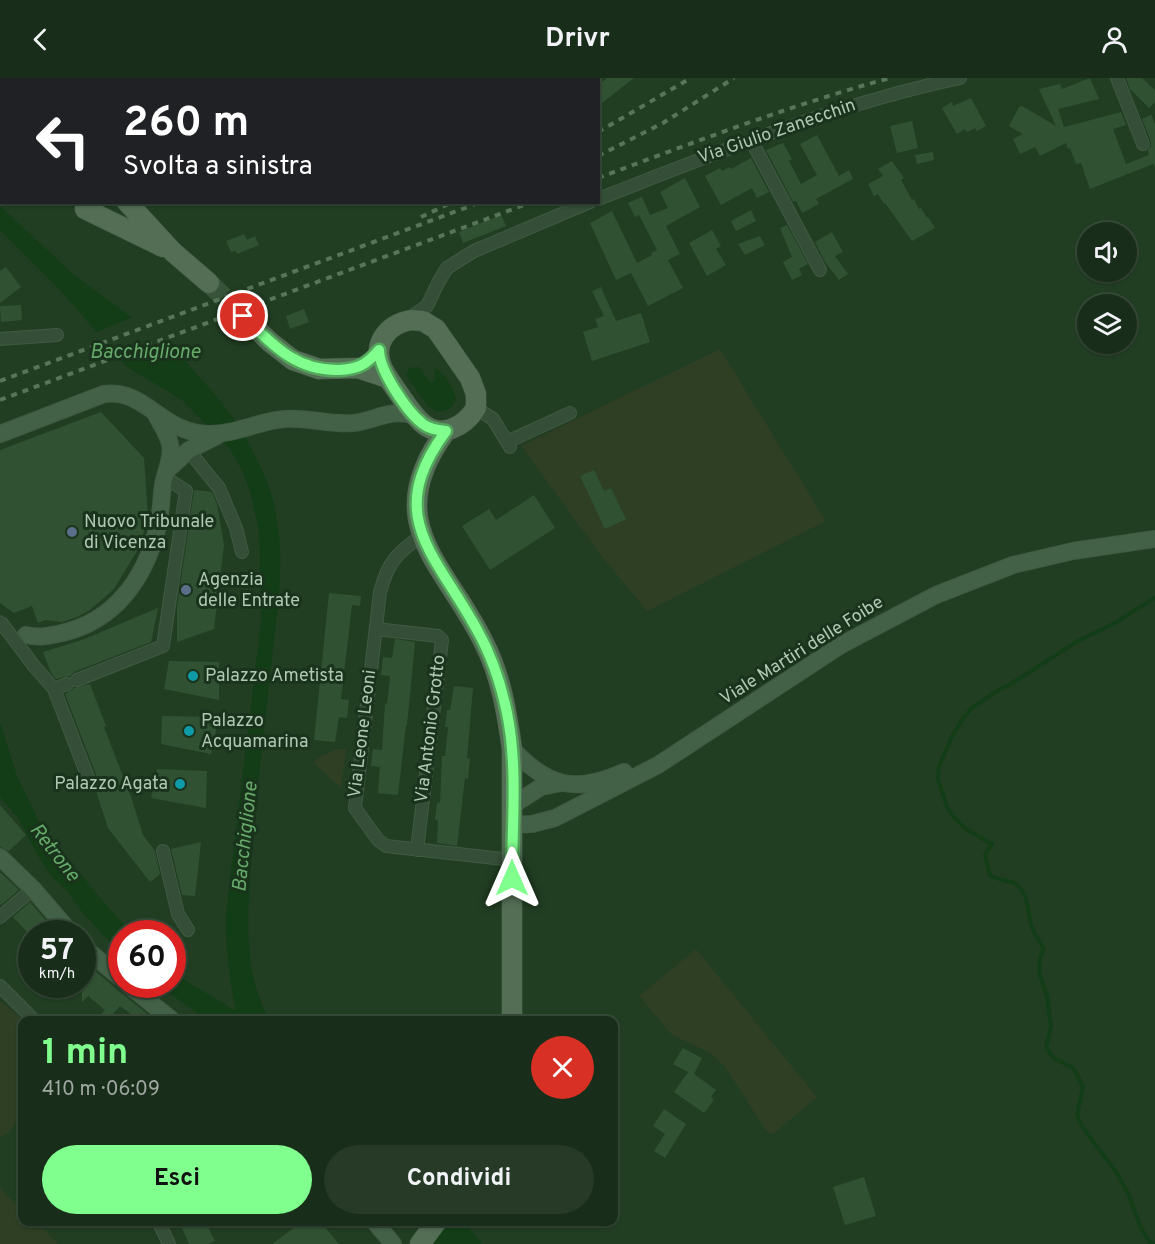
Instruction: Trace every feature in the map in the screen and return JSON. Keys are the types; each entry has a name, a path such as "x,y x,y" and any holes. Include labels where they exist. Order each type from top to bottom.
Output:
{"main road":[{"path":"79,206 97,208 102,204"},
{"path":"129,204 173,252 209,283"},
{"path":"146,204 151,226"},
{"path":"79,206 173,252"},
{"path":"243,316 293,360 320,369 358,368 391,381"},
{"path":"427,461 420,421 381,364 380,343 387,331 405,321 423,321 436,329 470,378 476,394 476,408 465,422 446,431 427,461 418,490 416,506 421,536 477,629 492,660 507,714 512,749 512,1016"},
{"path":"358,368 379,350"},
{"path":"377,416 386,410 391,381"},
{"path":"0,434 91,399 116,393 128,395 140,401 156,414 186,431 211,436"},
{"path":"165,474 182,455 211,436 284,419 352,423 394,412 446,431"},
{"path":"26,635 46,637 94,622 114,608 126,594 145,563 152,549 158,527 171,448 170,441 156,414"},
{"name":"Viale Martiri delle Foibe","path":"561,783 541,787 513,815 532,824 555,818 658,765 841,645 936,595 1013,565 1073,551 1155,538"},
{"name":"Viale Martiri delle Foibe","path":"512,749 551,780 588,785 606,780 680,749"},
{"path":"0,857 33,889 60,920"},
{"path":"96,958 108,968"},
{"path":"144,998 166,1016"},
{"path":"378,1226 393,1244"},
{"path":"422,1242 433,1226"}],"street":[{"name":"Via Giulio Zanecchin","path":"600,198 825,113 960,78"},
{"path":"1117,78 1143,144"},
{"path":"751,140 820,270"},
{"path":"405,321 427,306 447,268 458,260 585,204"},
{"path":"427,306 436,329"},
{"path":"0,339 57,335"},
{"path":"476,408 493,419 509,446 570,413"},
{"path":"193,456 219,488 236,528 242,552"},
{"path":"54,689 163,646 186,490 165,474"},
{"name":"Via Leone Leoni","path":"421,536 400,551 385,572 380,592 355,808 378,840 386,846 512,861"},
{"path":"0,621 54,689 91,784"},
{"name":"Via Antonio Grotto","path":"376,629 438,636 442,640 417,850"},
{"path":"163,851 178,914 188,930"},
{"path":"0,918 33,889"},
{"path":"0,986 30,1016"},
{"path":"160,1226 169,1244"}],"shaded area":[{"path":"720,349 826,521 647,611 603,558 521,446"},
{"path":"337,749 346,749 341,789 313,762"},
{"path":"696,949 817,1097 772,1135 766,1130 725,1067 709,1052 672,1035 639,996"},
{"path":"0,1001 19,1016 18,1118 10,1132 0,1138"},
{"path":"0,1186 18,1206 18,1226 41,1226 58,1244 0,1244"}],"water":[{"name":"Bacchiglione","path":"0,206 74,275 178,351 222,403 238,426 259,464 274,504 280,544 280,585 254,825 248,914 252,969 256,987 268,1016 201,1016 176,998 186,998 186,981 236,1011 228,962 226,913 261,621 259,532 251,495 243,472 230,449 182,400 127,367 60,290 0,230"},
{"path":"419,367 429,381 435,380 434,368 448,381 456,400 450,409 437,412 427,405 406,375 409,368"},
{"name":"Retrone","path":"0,722 17,776 39,822 120,920 108,920 108,940 96,927 96,920 89,920 68,892 51,876 18,818 0,797"},
{"path":"421,1226 467,1226 482,1244 435,1244"}],"pier":[{"path":"136,316 170,341 118,362 94,333"}],"building":[{"path":"607,78 634,78 600,104 600,83"},
{"path":"1090,78 1099,99 1058,109 1064,127 1121,112 1126,125 1113,129 1126,164 1149,155 1151,142 1142,119 1151,115 1155,124 1155,167 1153,164 1090,189 1081,163 1076,164 1066,143 1040,156 1035,147 1020,154 1013,139 1023,134 1009,126 1019,107 1022,106 1056,126 1039,89 1060,84 1062,89"},
{"path":"1126,78 1142,78 1155,90 1155,102 1149,108 1130,89"},
{"path":"971,98 986,126 977,131 975,128 967,132 965,129 957,134 942,108 952,102 953,106"},
{"path":"912,121 918,148 897,153 890,126"},
{"path":"817,135 839,176 849,170 853,179 816,199 819,204 802,213 796,201 793,202 766,150 783,143 792,159 789,161 801,184 817,175 800,144"},
{"path":"933,152 934,160 917,164 915,155"},
{"path":"751,158 769,192 757,198 752,188 721,205 705,176 720,168 722,171 730,167 731,169"},
{"path":"892,161 904,178 901,180 912,200 914,199 919,209 921,208 935,228 912,241 878,194 874,196 868,184 883,176 878,169"},
{"path":"685,178 700,207 666,226 680,254 668,260 683,288 648,306 631,273 616,280 590,223 612,211 637,263 657,250 639,215 635,217 628,203 642,197 650,215 668,208 660,192"},
{"path":"751,210 756,221 736,231 731,221"},
{"path":"501,215 506,226 463,243 459,232"},
{"path":"787,225 808,264 799,269 802,275 792,280 783,262 792,257 780,228"},
{"path":"712,230 721,246 716,249 726,265 707,276 689,243"},
{"path":"832,232 843,252 835,256 848,274 839,280 825,262 815,242"},
{"path":"244,234 247,240 255,236 259,245 237,254 236,251 231,252 226,241"},
{"path":"760,236 765,245 745,255 738,244"},
{"path":"6,267 21,287 0,303 0,271"},
{"path":"601,287 616,321 641,313 650,342 592,361 583,332 598,327 595,319 604,316 592,291"},
{"path":"21,305 22,320 1,322 0,306"},
{"path":"304,309 309,322 290,329 286,316"},
{"name":"Nuovo Tribunale di Vicenza","path":"101,412 144,458 148,516 140,546 114,589 90,610 62,622 45,620 38,623 32,606 14,613 0,603 0,450"},
{"path":"594,470 604,491 611,488 626,519 605,529 580,476"},
{"path":"194,490 212,492 217,504 224,545 214,629 177,642 177,608"},
{"path":"534,495 555,528 490,570 462,526 489,509 496,520"},
{"path":"329,593 361,596 360,606 352,605 341,699 349,700 347,718 339,717 335,742 314,740"},
{"path":"158,608 151,642 74,672 70,676 56,679 51,673 43,652 82,640"},
{"path":"395,639 415,642 398,795 378,793 380,767 371,766 373,749 382,750 385,703 387,704 390,676 381,675 383,657 392,658"},
{"name":"Palazzo Ametista","path":"169,661 219,662 219,700 164,689"},
{"path":"90,684 143,835 155,851 160,874 150,882 108,828 96,791 99,782 65,694 74,688"},
{"path":"454,686 473,688 467,758 470,759 468,779 465,778 457,846 437,843 438,820 435,820 437,802 440,803 442,756 445,756 448,727 445,727 447,710 450,710"},
{"name":"Palazzo Acquamarina","path":"162,716 219,717 211,754 161,744"},
{"name":"Palazzo Agata","path":"157,769 207,771 206,808 151,798"},
{"path":"0,805 26,835 9,851 0,847"},
{"path":"201,842 195,896 182,895 171,849"},
{"path":"0,872 19,890 1,905 0,904"},
{"path":"30,902 46,920 18,920 18,922 13,917"},
{"path":"96,972 108,982 108,998 128,998 150,1016 134,1016 120,1006 111,1016 100,1016 105,1010 90,998 96,998"},
{"path":"683,1048 702,1058 694,1074 716,1090 711,1097 714,1100 704,1113 674,1092 688,1072 673,1064"},
{"path":"664,1109 686,1124 665,1158 654,1151 665,1134 653,1126"},
{"path":"864,1177 876,1216 845,1225 833,1187"},
{"path":"181,1226 208,1226 215,1241 208,1244 189,1244"},
{"path":"296,1226 324,1226 339,1244 272,1244"}],"waterway":[{"path":"1155,598 1113,624 1078,641 972,708 951,738 939,767 938,779 947,807 954,817 966,829 992,844 985,855 990,875 1014,883 1024,893 1032,928 1044,949 1040,957 1039,973 1047,996 1051,1026 1046,1048 1054,1058 1075,1071 1083,1087 1077,1115 1081,1125 1116,1172 1128,1193 1141,1228 1150,1242 1155,1244"}],"tunnel":[{"path":"209,283 243,316"}],"railway":[{"path":"600,131 691,78"},
{"path":"600,155 663,123 734,78"},
{"path":"600,177 780,112 890,78"},
{"path":"421,217 449,204"},
{"path":"0,381 476,204"},
{"path":"0,400 527,204"}],"place":[{"name":"Nuovo Tribunale di Vicenza","path":"72,532"},
{"name":"Agenzia delle Entrate","path":"186,590"},
{"name":"Palazzo Ametista","path":"193,676"},
{"name":"Palazzo Acquamarina","path":"189,731"},
{"name":"Palazzo Agata","path":"180,784"}],"route":[{"path":"243,316 283,353 309,367 332,370 358,368 379,350 382,368 411,411 423,425 446,431 427,461 418,490 416,506 418,521 421,536 485,644 495,669 507,714 512,749 512,878"}]}
